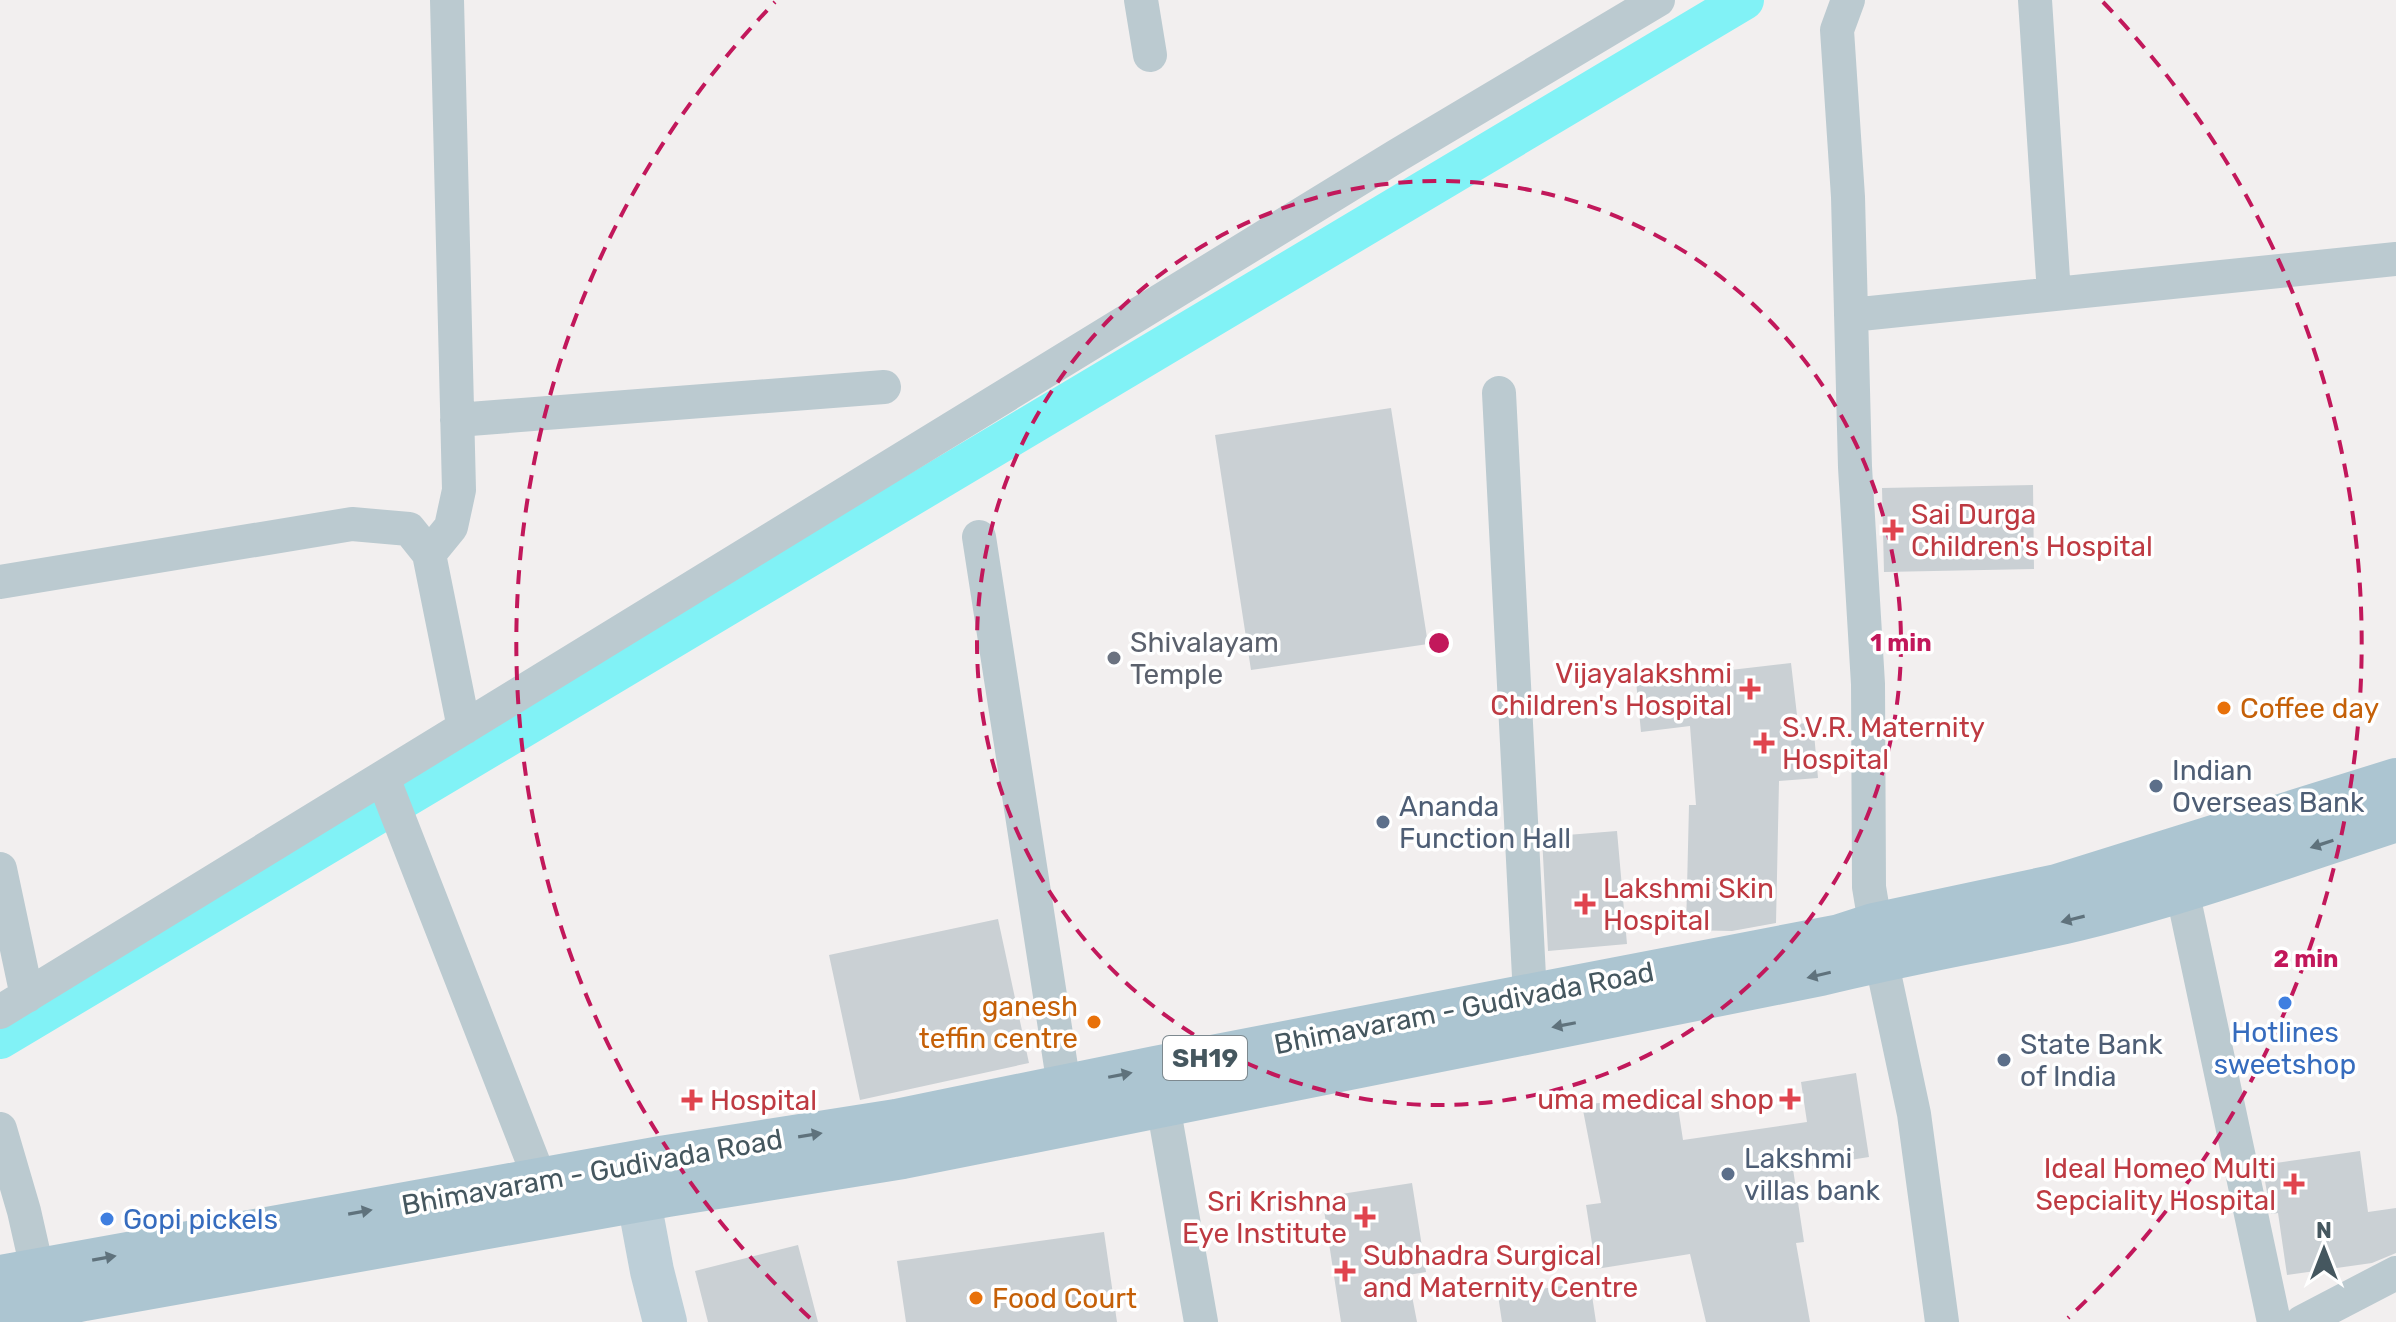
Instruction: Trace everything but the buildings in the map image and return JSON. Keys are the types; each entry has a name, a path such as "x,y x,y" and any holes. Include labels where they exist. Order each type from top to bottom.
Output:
{"main road":[{"name":"Bhimavaram - Gudivada Road","path":"31,1300 636,1182 896,1121 1064,1086 1840,936 1878,942 2066,921 2176,870 2396,780"},
{"name":"Bhimavaram - Gudivada Road","path":"2176,870 2396,820"},
{"name":"Bhimavaram - Gudivada Road","path":"636,1182 903,1157 1806,978 1878,942"},
{"path":"636,1182 665,1322"}],"street":[{"path":"429,554 451,527 459,490 447,0"},
{"path":"1141,0 1150,55"},
{"path":"0,869 14,1004 1385,163 1658,0"},
{"path":"1848,0 1837,30 1848,197 1855,467 1868,684 1869,887 1914,1114 1942,1322"},
{"path":"2035,0 2054,294"},
{"path":"1851,315 2396,259"},
{"path":"457,420 884,387"},
{"path":"1499,393 1530,996"},
{"path":"0,582 352,524 409,529 429,554 464,728"},
{"path":"979,537 1064,1086"},
{"path":"384,779 547,1197"},
{"path":"2176,870 2274,1322"},
{"path":"1163,1105 1201,1322"},
{"path":"0,1129 31,1300"},
{"path":"2302,1322 2396,1273"}],"waterway":[{"path":"0,1039 1744,0"}],"place":[{"name":"Sai Durga Children's Hospital","path":"1893,530"},
{"name":"Shivalayam Temple","path":"1114,658"},
{"name":"Vijayalakshmi Children's Hospital","path":"1750,689"},
{"name":"Coffee day","path":"2224,708"},
{"name":"S.V.R. Maternity Hospital","path":"1764,743"},
{"name":"Indian Overseas Bank","path":"2156,786"},
{"name":"Ananda Function Hall","path":"1383,822"},
{"name":"Lakshmi Skin Hospital","path":"1585,904"},
{"name":"Hotlines sweetshop","path":"2285,1003"},
{"name":"ganesh teffin centre","path":"1094,1022"},
{"name":"State Bank of India","path":"2004,1060"},
{"name":"uma medical shop","path":"1790,1099"},
{"name":"Hospital","path":"692,1100"},
{"name":"Lakshmi villas bank","path":"1728,1174"},
{"name":"Ideal Homeo Multi Sepciality Hospital","path":"2294,1184"},
{"name":"Sri Krishna Eye Institute","path":"1365,1217"},
{"name":"Gopi pickels","path":"107,1219"},
{"name":"Subhadra Surgical and Maternity Centre","path":"1345,1271"},
{"name":"Food Court","path":"976,1298"}]}
